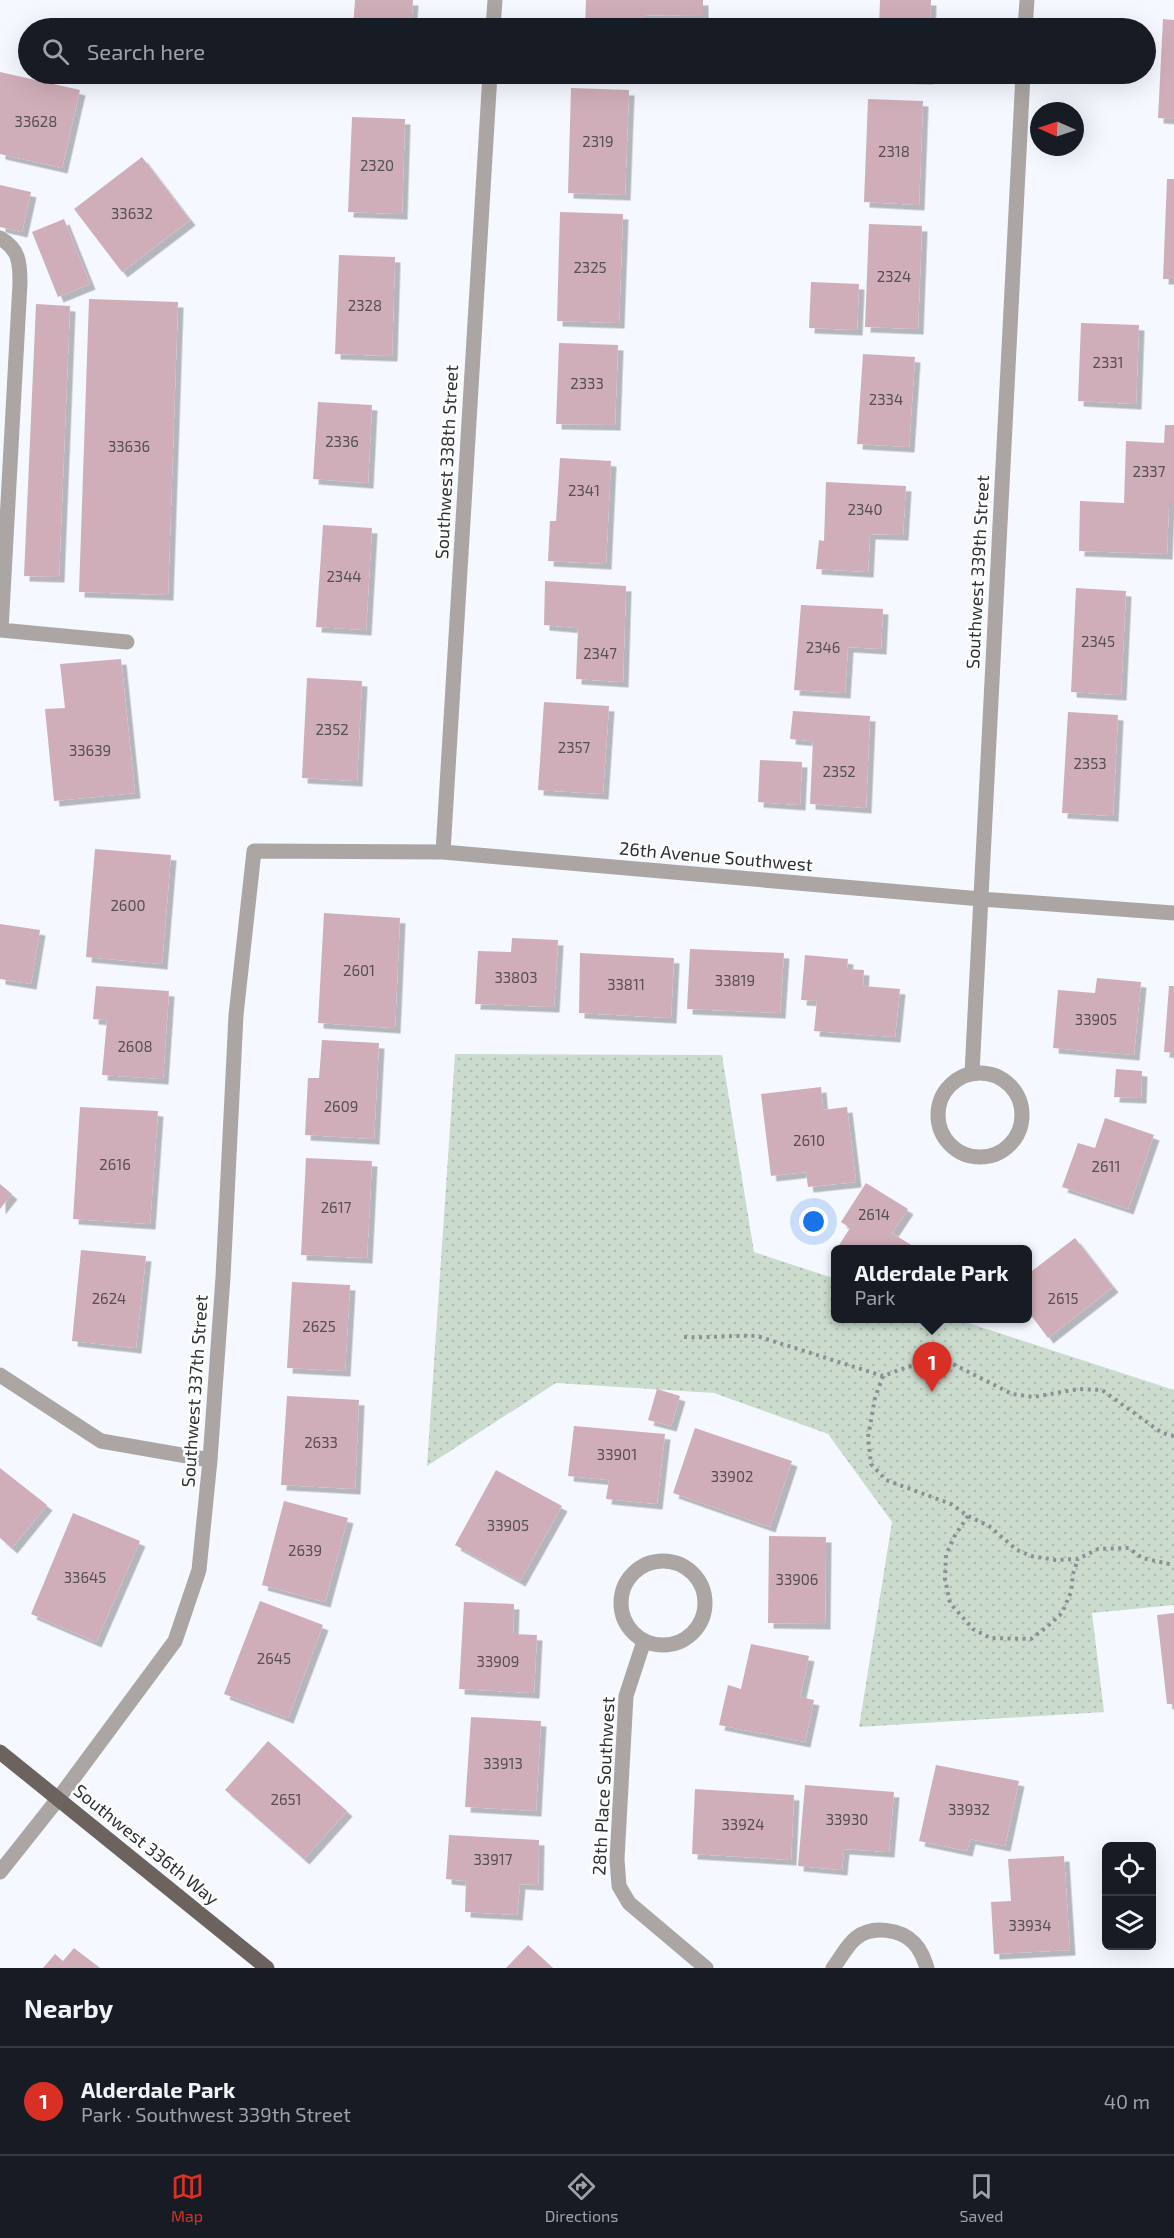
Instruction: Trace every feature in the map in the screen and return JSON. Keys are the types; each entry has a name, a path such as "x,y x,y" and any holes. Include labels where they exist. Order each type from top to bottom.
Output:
{"main road":[{"name":"Southwest 336th Way","path":"0,1752 267,1968"}],"street":[{"path":"494,18 495,0"},
{"path":"1026,18 1027,0"},
{"name":"Southwest 338th Street","path":"443,852 489,84"},
{"name":"Southwest 339th Street","path":"972,1073 1022,84"},
{"path":"0,238 15,249 20,265 0,630 127,642"},
{"name":"26th Avenue Southwest","path":"254,851 443,852 981,899 1174,913"},
{"name":"Southwest 337th Street","path":"0,1872 58,1799 175,1641 199,1570 224,1277 236,1016 254,851"},
{"path":"986,1072 998,1076 1009,1084 1022,1107 1022,1121 1014,1139 999,1152 986,1157 972,1156 958,1151 947,1141 940,1129 938,1114 940,1100 947,1087 958,1078 972,1073 986,1072"},
{"path":"0,1375 101,1441 210,1460"},
{"path":"657,1561 670,1561 682,1565 694,1574 702,1587 705,1601 703,1616 697,1628 686,1639 673,1644 658,1645 644,1641 625,1623 621,1610 621,1596 625,1583 633,1572 644,1565 657,1561"},
{"name":"28th Place Southwest","path":"644,1641 626,1696 617,1859 620,1886 629,1903 706,1968"},
{"path":"833,1968 857,1937 871,1931 886,1930 901,1934 914,1942 923,1955 927,1968"}],"path":[{"path":"684,1337 757,1336 883,1376 907,1366 934,1363 954,1364 1012,1394 1034,1397 1078,1389 1102,1390 1162,1433 1174,1436"},
{"path":"883,1376 875,1398 868,1437 871,1464 886,1480 951,1504 968,1516 989,1526 1017,1550 1031,1556 1056,1560 1078,1559 1098,1549 1129,1548 1142,1558 1174,1565"},
{"path":"968,1516 946,1554 945,1579 950,1603 973,1629 990,1638 1031,1639 1048,1626 1062,1613 1071,1592 1078,1559"}],"green space":[{"path":"455,1054 722,1055 754,1252 831,1277 831,1323 968,1323 1174,1390 1174,1605 1092,1613 1104,1712 859,1727 892,1522 828,1434 714,1393 556,1383 427,1466"}],"building":[{"path":"355,0 413,0 412,18 354,18"},
{"path":"586,0 703,0 703,16 644,15 644,18 585,18"},
{"path":"880,0 931,0 930,18 879,18"},
{"path":"1163,19 1174,20 1174,119 1158,118"},
{"path":"0,72 18,76 18,84 53,84 80,90 62,168 0,154"},
{"path":"571,88 629,90 625,195 568,193"},
{"path":"868,99 923,101 919,205 864,202"},
{"path":"352,117 405,119 402,214 348,212"},
{"path":"142,157 190,220 122,272 74,209"},
{"path":"1167,179 1174,179 1174,279 1163,279"},
{"path":"0,185 31,192 22,232 0,227"},
{"path":"560,212 623,214 619,323 557,321"},
{"path":"64,219 90,284 58,297 32,232"},
{"path":"869,224 922,226 918,329 865,327"},
{"path":"339,255 395,257 392,356 335,354"},
{"path":"811,282 859,284 857,330 809,328"},
{"path":"89,299 178,302 168,595 79,592"},
{"path":"36,304 70,306 59,577 24,576"},
{"path":"1081,323 1139,325 1136,404 1078,401"},
{"path":"559,343 618,345 615,425 556,424"},
{"path":"863,354 915,357 909,447 857,444"},
{"path":"318,402 372,405 368,483 313,479"},
{"path":"1165,425 1174,425 1174,503 1169,503 1167,554 1079,551 1080,501 1124,503 1126,441 1164,443"},
{"path":"560,458 611,461 606,564 548,561 550,521 556,521"},
{"path":"826,482 906,486 903,535 870,534 868,572 816,569 819,540 824,541"},
{"path":"323,525 372,528 366,630 316,627"},
{"path":"545,581 626,586 623,682 576,679 578,628 544,625"},
{"path":"1076,588 1126,591 1121,695 1071,692"},
{"path":"801,605 883,609 881,649 848,647 845,693 794,690"},
{"path":"121,659 135,793 54,801 45,709 65,708 60,664"},
{"path":"307,678 362,681 357,781 302,778"},
{"path":"544,702 609,706 603,794 538,790"},
{"path":"793,711 870,716 866,808 810,804 813,741 790,739"},
{"path":"1068,712 1118,715 1113,816 1062,813"},
{"path":"760,760 802,762 800,805 758,802"},
{"path":"95,849 171,855 162,964 86,957"},
{"path":"324,913 400,918 395,1028 318,1023"},
{"path":"0,924 40,930 31,984 0,979"},
{"path":"512,938 558,940 554,1007 475,1004 478,951 511,952"},
{"path":"690,949 784,953 780,1013 687,1009"},
{"path":"580,953 674,958 671,1018 579,1013"},
{"path":"805,955 848,959 847,969 864,970 863,986 900,989 895,1037 814,1031 817,1001 801,1000"},
{"path":"1097,978 1141,982 1134,1055 1053,1048 1058,990 1095,993"},
{"path":"96,986 169,991 163,1079 102,1075 107,1020 93,1019"},
{"path":"1169,986 1174,986 1174,1053 1164,1052"},
{"path":"322,1040 379,1043 374,1139 305,1135 308,1078 319,1078"},
{"path":"1116,1069 1142,1071 1141,1098 1114,1097"},
{"path":"821,1087 823,1110 847,1107 856,1182 808,1187 806,1172 771,1176 761,1094"},
{"path":"80,1107 158,1111 150,1224 73,1219"},
{"path":"1105,1118 1154,1135 1128,1209 1062,1187 1078,1143 1095,1148"},
{"path":"306,1158 372,1161 367,1258 301,1255"},
{"path":"866,1183 908,1209 892,1233 911,1245 839,1245 850,1228 841,1222"},
{"path":"0,1184 12,1194 0,1209"},
{"path":"1075,1238 1113,1287 1048,1338 1032,1316 1032,1271"},
{"path":"81,1250 146,1256 136,1348 72,1341"},
{"path":"292,1282 350,1285 345,1371 287,1368"},
{"path":"657,1389 680,1396 671,1426 648,1420"},
{"path":"287,1396 359,1400 355,1489 281,1485"},
{"path":"574,1426 665,1434 657,1504 606,1499 609,1480 568,1476"},
{"path":"695,1428 792,1461 770,1527 673,1493"},
{"path":"0,1468 47,1505 12,1548 0,1538"},
{"path":"496,1470 562,1506 520,1581 455,1545"},
{"path":"284,1501 348,1518 325,1602 262,1585"},
{"path":"73,1513 140,1541 96,1642 31,1614"},
{"path":"769,1536 826,1537 825,1624 768,1623"},
{"path":"260,1601 323,1625 288,1718 224,1694"},
{"path":"464,1602 514,1604 513,1634 537,1635 534,1693 459,1689"},
{"path":"1174,1613 1174,1704 1167,1704 1157,1615"},
{"path":"751,1644 809,1656 800,1697 814,1700 805,1742 719,1725 728,1685 741,1689"},
{"path":"471,1717 541,1721 536,1811 465,1807"},
{"path":"268,1741 347,1811 304,1859 225,1790"},
{"path":"936,1765 1019,1781 1005,1846 970,1839 967,1851 919,1841"},
{"path":"805,1785 894,1792 889,1852 844,1849 842,1870 798,1866"},
{"path":"695,1789 794,1795 791,1860 692,1854"},
{"path":"449,1835 539,1840 538,1885 520,1884 517,1915 465,1912 466,1881 446,1879"},
{"path":"1064,1856 1070,1950 994,1954 991,1902 1011,1901 1008,1859"},
{"path":"528,1945 553,1968 506,1968"},
{"path":"74,1948 100,1968 43,1968 55,1954 63,1961"}],"place":[{"name":"Alderdale Park","path":"932,1392"}]}
